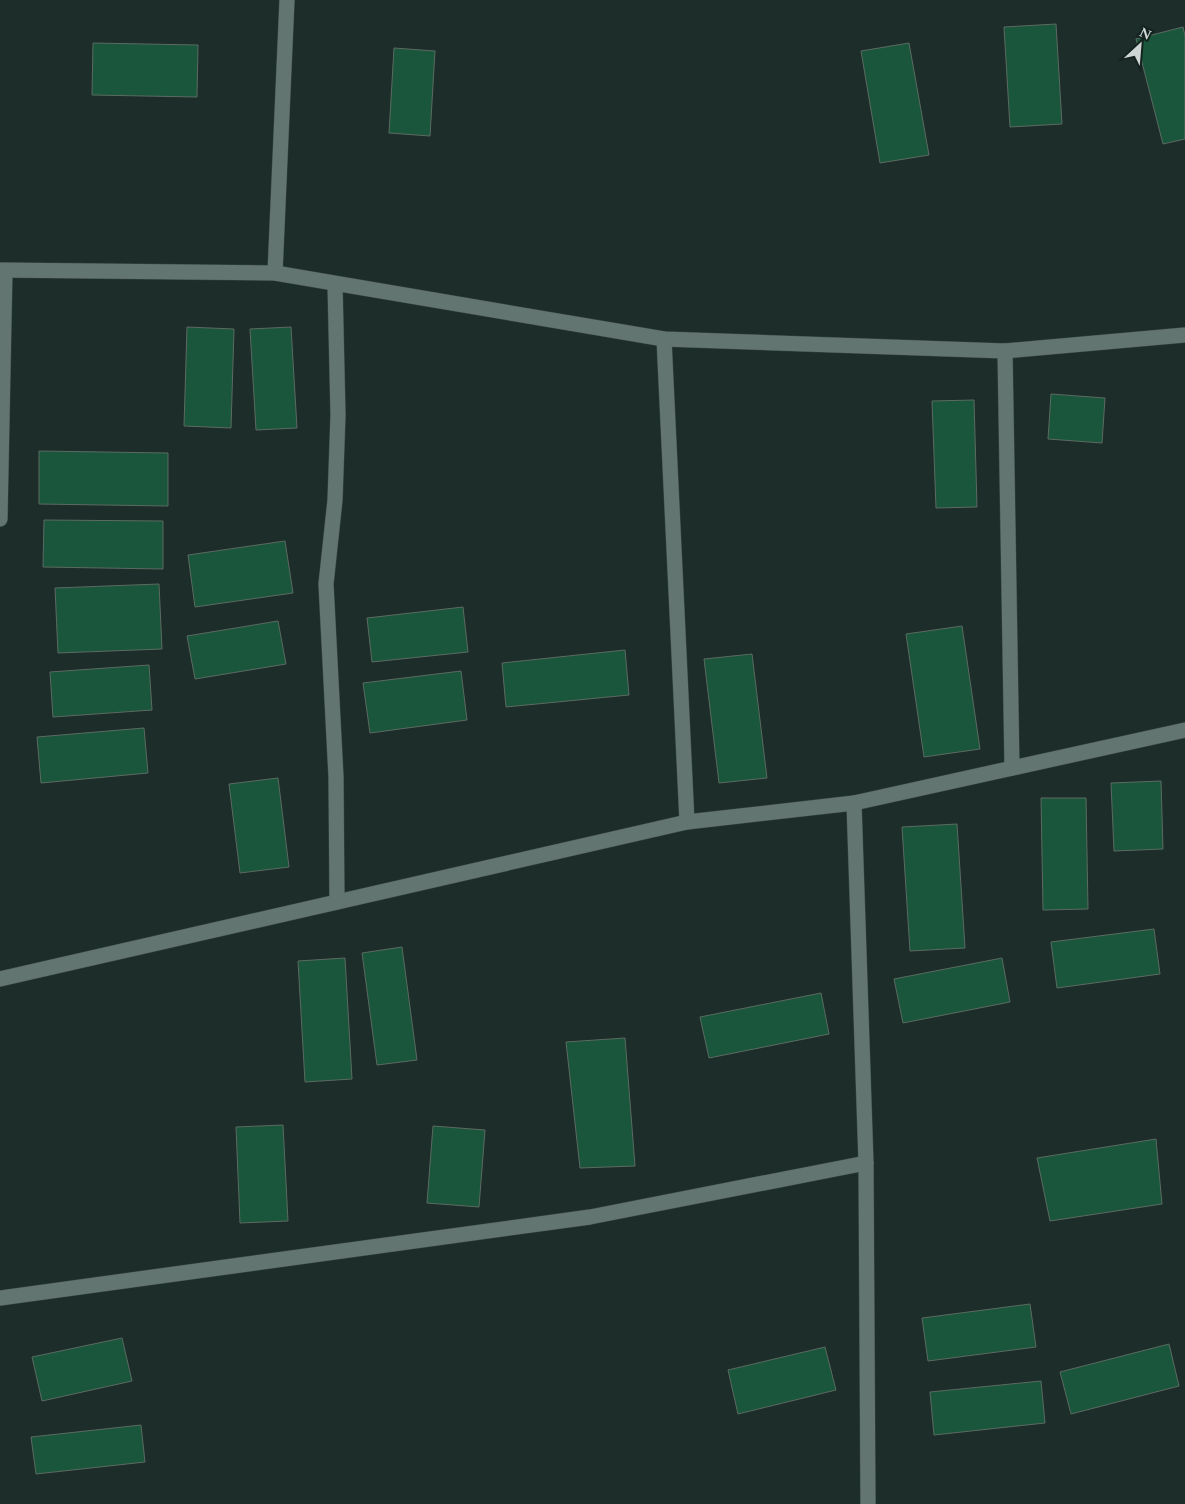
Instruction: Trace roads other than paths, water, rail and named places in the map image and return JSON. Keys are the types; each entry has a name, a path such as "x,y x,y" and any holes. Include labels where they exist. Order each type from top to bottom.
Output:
{"street":[{"path":"275,273 287,0"},
{"path":"0,519 3,271 275,273 664,339 1005,352 1185,335"},
{"path":"335,284 338,415 335,500 326,584 336,777 337,902"},
{"path":"664,339 687,822"},
{"path":"1005,352 1012,768"},
{"path":"0,979 687,822 854,803 1185,730"},
{"path":"854,803 866,1163 868,1504"},
{"path":"0,1298 590,1217 866,1163"}]}
